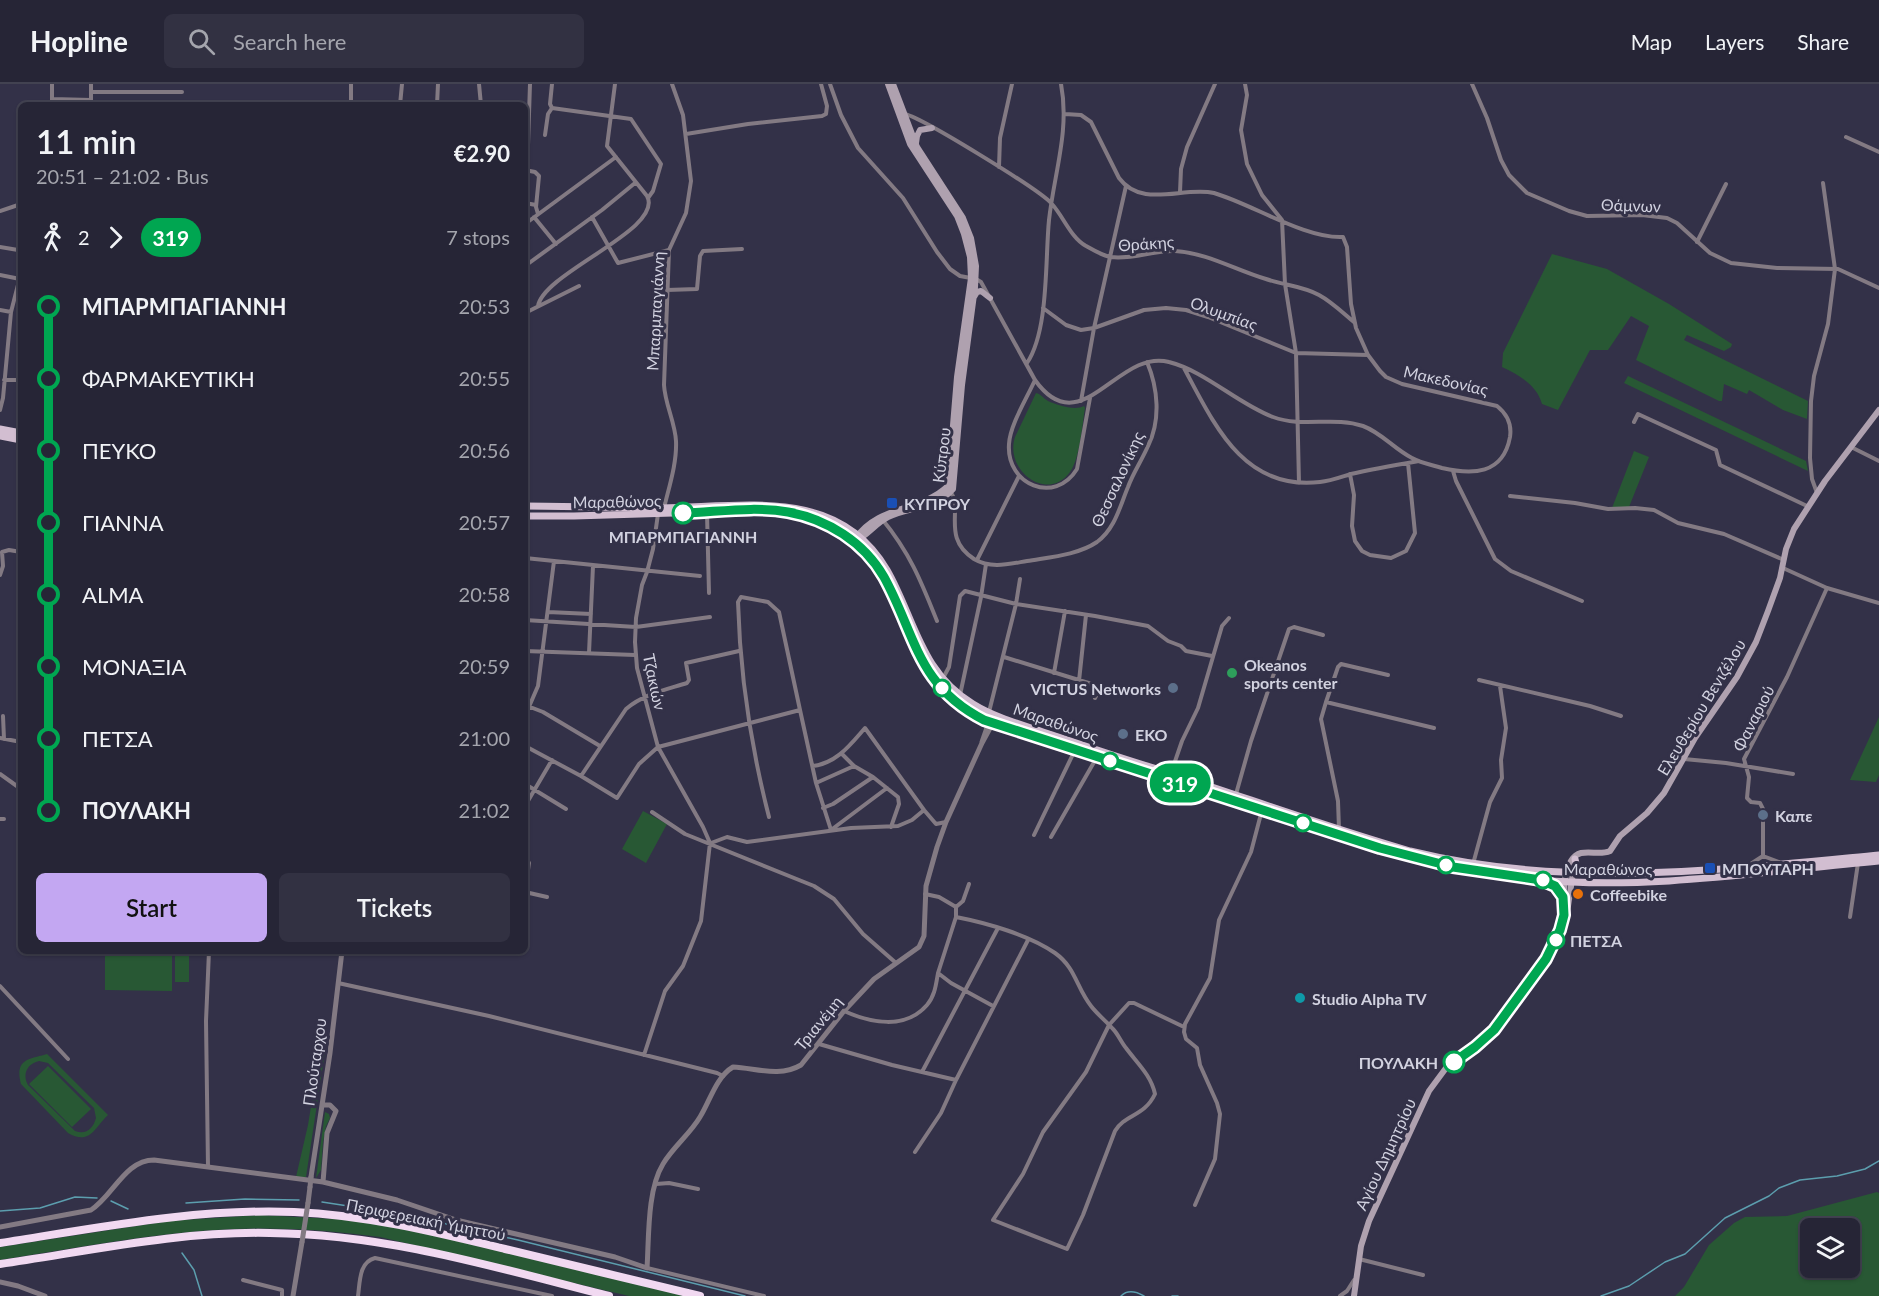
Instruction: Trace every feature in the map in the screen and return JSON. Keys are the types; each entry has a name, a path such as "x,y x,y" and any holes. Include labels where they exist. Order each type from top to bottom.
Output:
{"highway":[{"name":"Περιφερειακή Υμηττού","path":"0,1243 188,1216 259,1212 331,1214 433,1232 700,1296"},
{"name":"Περιφερειακή Υμηττού","path":"0,1264 185,1237 291,1233 397,1245 609,1296"}],"main road":[{"name":"Κύπρου","path":"857,539 881,518 896,510 928,500 949,490 954,484 960,400 974,297 972,243 963,218 917,147 888,84"},
{"name":"Κύπρου","path":"893,84 912,148 961,225 970,257 973,279 957,377 949,490"},
{"path":"917,147 918,133 924,128 932,128"},
{"path":"974,297 977,292 981,291 990,298"},
{"name":"Ελευθερίου Βενιζέλου","path":"1577,856 1606,853 1612,850 1620,836 1642,819 1661,798 1695,738 1728,692 1751,653 1783,568 1791,536 1807,506 1879,410"},
{"path":"0,429 18,432"},
{"path":"0,436 18,439"},
{"name":"Μαραθώνος","path":"528,506 664,508 789,506 826,516 877,555 887,571 922,650 942,680 960,696 992,717 1410,851 1473,865 1584,873 1667,873 1879,855"},
{"path":"528,514 565,512 592,507"},
{"name":"Μαραθώνος","path":"528,514 658,514 769,510 794,514 823,523 857,539 883,577 915,648 931,675 960,704 1075,750 1416,858 1464,869 1569,882 1656,882 1879,861"},
{"path":"1564,915 1569,900 1570,872 1577,856"},
{"path":"1577,856 1578,869 1584,873"},
{"path":"1541,880 1557,887 1562,893 1564,915"},
{"path":"1564,902 1569,882"},
{"name":"Αγίου Δημητρίου","path":"1354,1296 1359,1258 1369,1221 1434,1083 1446,1068 1494,1030 1546,959 1557,938 1564,915"}],"street":[{"path":"52,84 52,99 81,102"},
{"path":"91,84 91,102"},
{"path":"351,84 351,102"},
{"path":"400,102 402,84"},
{"path":"437,102 438,84"},
{"path":"479,84 481,102"},
{"path":"528,114 530,84"},
{"path":"552,84 550,104 552,108"},
{"path":"613,84 607,146 649,199"},
{"name":"Μπαρμπαγιάννη","path":"664,508 676,448 664,385 669,250 686,213 690,195 690,162 683,115 672,84"},
{"path":"686,134 822,116 826,114 827,108 821,84"},
{"path":"830,84 841,115 858,148 903,198 950,269 960,276 981,282 1035,380 1054,399 1066,402 1090,398 1127,371 1146,362"},
{"path":"999,167 1000,138 1012,84"},
{"path":"1027,363 1035,352 1043,308 1051,202 1065,114 1061,84"},
{"path":"1180,192 1181,170 1187,147 1215,84"},
{"path":"1245,84 1247,95 1241,130 1247,164 1262,195 1282,220 1285,284 1296,353 1299,483"},
{"name":"Θάμνων","path":"1472,84 1487,118 1501,160 1509,175 1527,193 1587,216 1642,215 1667,218 1677,223 1713,255 1734,263 1783,268 1835,269 1879,288"},
{"path":"91,92 182,92"},
{"path":"538,306 540,300 554,286 633,229 641,220 648,210 649,199 661,166 660,161 631,119 552,108"},
{"path":"545,135 548,114 552,108"},
{"path":"1065,114 1081,115 1091,122 1126,186 1094,328 1081,401"},
{"name":"Θράκης","path":"902,115 932,128 999,167 1051,202 1083,245 1111,257 1125,257 1156,251 1196,254 1217,259 1263,278 1318,294 1355,323"},
{"path":"1846,137 1879,152"},
{"path":"528,222 616,157"},
{"path":"528,171 535,172 539,176 536,216 556,244"},
{"path":"528,264 635,183"},
{"path":"1817,493 1812,479 1810,458 1811,401 1814,376 1828,324 1835,269 1823,183"},
{"path":"1697,242 1726,184"},
{"name":"Μακεδονίας","path":"1126,186 1148,195 1197,190 1214,193 1321,235 1343,237 1347,248 1351,304 1355,323 1368,355 1380,371 1396,381 1490,403 1504,412 1509,423 1510,437 1500,459 1484,471 1454,471 1407,455 1380,435 1362,426 1341,421 1298,423 1264,413 1184,368 1162,360 1146,362"},
{"path":"528,204 536,205"},
{"path":"0,211 18,205"},
{"path":"592,217 618,263 669,250"},
{"path":"0,246 18,250"},
{"path":"667,290 697,290 699,256 703,251 742,249"},
{"path":"0,275 18,279"},
{"path":"0,410 11,312 18,286"},
{"path":"528,311 579,286"},
{"name":"Ολυμπίας","path":"1043,308 1072,328 1081,330 1094,328 1144,310 1175,309 1198,313 1296,353 1368,355"},
{"path":"0,310 11,312"},
{"name":"Θεσσαλονίκης","path":"949,490 954,498 954,527 958,541 965,552 986,564 1014,563 1076,551 1096,543 1108,532 1153,433 1156,398 1146,362"},
{"path":"1184,368 1210,414 1243,458 1258,471 1273,478 1299,483 1324,481 1420,461"},
{"path":"4,380 18,380"},
{"path":"1035,380 1009,442 1010,458 1019,476 1029,483 1044,488 1061,484 1073,475 1080,458 1090,398"},
{"path":"1634,422 1638,414 1716,450 1720,465 1807,506"},
{"path":"1851,446 1879,461"},
{"path":"1350,474 1354,495 1352,526 1355,541 1367,554 1379,558 1391,558 1406,551 1416,533 1408,463"},
{"path":"1454,471 1456,481 1495,559 1511,572 1582,601"},
{"path":"977,560 1019,476"},
{"path":"1510,496 1608,509 1654,510 1678,523 1724,534 1784,560"},
{"path":"707,513 709,593"},
{"name":"Τζακιών","path":"658,514 653,549 642,585 635,655 658,747 710,843"},
{"path":"881,518 910,558 937,621"},
{"path":"0,575 4,551 18,552"},
{"path":"528,558 700,576"},
{"path":"528,704 538,687 554,561"},
{"path":"960,696 986,564"},
{"path":"589,653 593,566"},
{"path":"1783,568 1827,588 1879,603"},
{"path":"992,717 1020,579"},
{"name":"Φαναριού","path":"1763,855 1763,809 1760,803 1751,802 1747,798 1749,777 1744,759 1787,678 1827,588"},
{"path":"942,680 949,667 962,593 969,592 981,597 1016,604 1095,616 1152,628 1166,640 1181,646 1188,652 1212,656"},
{"path":"769,817 757,769 739,651 739,599 746,597 768,602 779,614 816,783 831,830"},
{"path":"548,612 591,614"},
{"path":"1054,673 1065,612"},
{"path":"1079,681 1086,615"},
{"path":"528,620 636,627 710,617"},
{"path":"1170,773 1198,708 1222,626 1229,618"},
{"path":"1236,795 1251,741 1289,629 1294,627 1323,635"},
{"path":"528,651 635,655"},
{"path":"580,776 626,709 644,696 687,683 689,680 686,663 739,651"},
{"path":"1004,657 1098,687 1099,693 1095,698"},
{"path":"1339,829 1338,801 1321,720 1326,702 1341,664 1388,675"},
{"path":"1479,681 1590,706 1621,716"},
{"path":"1473,865 1490,802 1503,778 1501,760 1506,728 1500,686"},
{"path":"1326,702 1434,728"},
{"path":"528,706 543,712 600,746"},
{"path":"528,748 616,798 639,764 658,747 750,725 800,710"},
{"path":"3,716 2,738 18,741"},
{"name":"Τριανέμη","path":"723,1076 733,1067 763,1071 792,1071 801,1065 844,1011 874,979 919,947 924,936 928,876 946,822 992,717"},
{"path":"813,766 824,764 842,754 865,728 936,824 946,822"},
{"path":"1034,836 1075,750"},
{"path":"842,754 854,766 896,795 899,801 891,827"},
{"path":"1051,837 1097,757"},
{"path":"1684,759 1793,774"},
{"path":"528,801 552,760"},
{"path":"816,783 854,766"},
{"path":"0,774 18,787"},
{"path":"823,808 833,804 873,777"},
{"path":"528,786 566,809"},
{"path":"831,830 887,788"},
{"path":"710,843 727,837 747,842 831,830 891,827 906,823 924,810"},
{"path":"1195,1205 1215,1159 1220,1114 1200,1065 1197,1048 1186,1039 1184,1028 1210,978 1219,920 1251,852 1262,810"},
{"path":"652,812 685,834 826,893 834,899 863,934 896,964"},
{"path":"644,1055 665,991 683,966 701,921 710,843"},
{"path":"1742,868 1763,855 1785,864"},
{"path":"1850,917 1858,862"},
{"path":"844,1011 886,1023 908,1018 927,1005 934,993 956,917 956,907 963,901 969,884"},
{"path":"528,892 547,897"},
{"path":"925,894 939,897 956,907"},
{"path":"956,917 998,928 1045,946 1066,961 1090,1005 1109,1024 1149,1077 1155,1094 1149,1105 1119,1125 1115,1131 1068,1249 993,1220 1023,1174 1043,1132 1086,1072 1109,1024 1126,1004 1131,1003 1184,1028"},
{"path":"922,1072 998,928"},
{"path":"915,1152 941,1113 993,1005 1028,940"},
{"path":"208,954 206,1021 208,1167"},
{"name":"Πλούταρχου","path":"292,1296 312,1177 342,954"},
{"path":"938,974 993,1005"},
{"path":"338,983 489,1016 723,1076 699,1118 662,1165 656,1184 647,1268"},
{"path":"0,986 68,1059"},
{"path":"819,1044 956,1080"},
{"path":"322,1105 330,1105 336,1111 327,1133 323,1182"},
{"path":"0,1227 91,1210 103,1202 133,1168 143,1162 154,1160 323,1182 397,1200 456,1220 615,1257 647,1268 764,1296"},
{"path":"656,1184 669,1183 698,1189"},
{"path":"358,1296 363,1268 368,1261 375,1258 552,1296"},
{"path":"1359,1258 1423,1275"},
{"path":"1343,1296 1357,1274"},
{"path":"243,1280 282,1290 282,1296"},
{"path":"0,1282 45,1296"}],"green space":[{"path":"1552,254 1607,269 1669,304 1732,344 1724,351 1687,335 1684,340 1808,401 1807,419 1783,410 1749,390 1747,394 1724,384 1722,401 1719,401 1636,360 1649,326 1631,316 1608,350 1590,350 1558,410 1542,404 1532,386 1502,367 1503,353"},
{"path":"1628,376 1806,461 1808,471 1624,383"},
{"path":"1036,393 1061,406 1076,408 1084,406 1085,408 1080,442 1073,466 1061,481 1051,484 1040,484 1030,479 1016,461 1013,450 1015,437"},
{"path":"1634,451 1649,457 1629,507 1612,508"},
{"path":"1879,717 1879,775 1876,782 1850,780"},
{"path":"643,811 667,824 646,863 622,849"},
{"path":"105,954 172,954 172,991 105,990"},
{"path":"175,954 189,954 189,982 175,982"},
{"path":"320,1051 325,1051 306,1177 296,1177 308,1125"},
{"path":"47,1054 108,1115 87,1136 68,1133 21,1084 19,1075 22,1064","holes":["39,1061 48,1063 94,1108 96,1118 88,1130 75,1131 28,1085 26,1073 29,1067"]},
{"path":"48,1066 91,1109 72,1127 29,1084"},
{"path":"325,1112 330,1118 323,1143 321,1170 316,1178"},
{"path":"1879,1193 1879,1296 1675,1296 1684,1287 1709,1245 1734,1223 1745,1217 1787,1216"},
{"path":"260,1215 351,1220 412,1230 685,1296 629,1296 380,1237 270,1228 175,1233 0,1260 0,1247 169,1221"}],"waterway":[{"path":"1601,1296 1629,1286 1665,1262 1685,1254 1725,1218 1769,1196 1779,1188 1800,1180 1837,1176 1865,1169 1879,1161"},
{"path":"0,1211 40,1208 75,1197 97,1198"},
{"path":"186,1203 245,1199 299,1200"},
{"path":"111,1201 128,1209"},
{"path":"322,1202 407,1215 745,1296"},
{"path":"182,1253 194,1270 202,1296"},
{"path":"1121,1296 1130,1292 1144,1296"},
{"path":"1172,1296 1178,1296"}],"bus line":[{"name":"319","path":"683,513 764,510 784,512 815,520 841,533 860,548 881,573 927,670 945,692 984,720 1380,848 1453,867 1541,880 1555,886 1563,897 1564,915 1554,945 1546,959 1494,1030 1454,1062"}],"place":[{"name":"ΚΥΠΡΟΥ","path":"892,503"},
{"name":"ΜΠΑΡΜΠΑΓΙΑΝΝΗ","path":"683,513"},
{"name":"Okeanos sports center","path":"1232,673"},
{"name":"VICTUS Networks","path":"1173,688"},
{"name":"EKO","path":"1123,734"},
{"name":"Καπε","path":"1763,815"},
{"name":"ΜΠΟΥΤΑΡΗ","path":"1710,868"},
{"name":"Coffeebike","path":"1578,894"},
{"name":"ΠΕΤΣΑ","path":"1556,940"},
{"name":"Studio Alpha TV","path":"1300,998"},
{"name":"ΠΟΥΛΑΚΗ","path":"1454,1062"}]}
